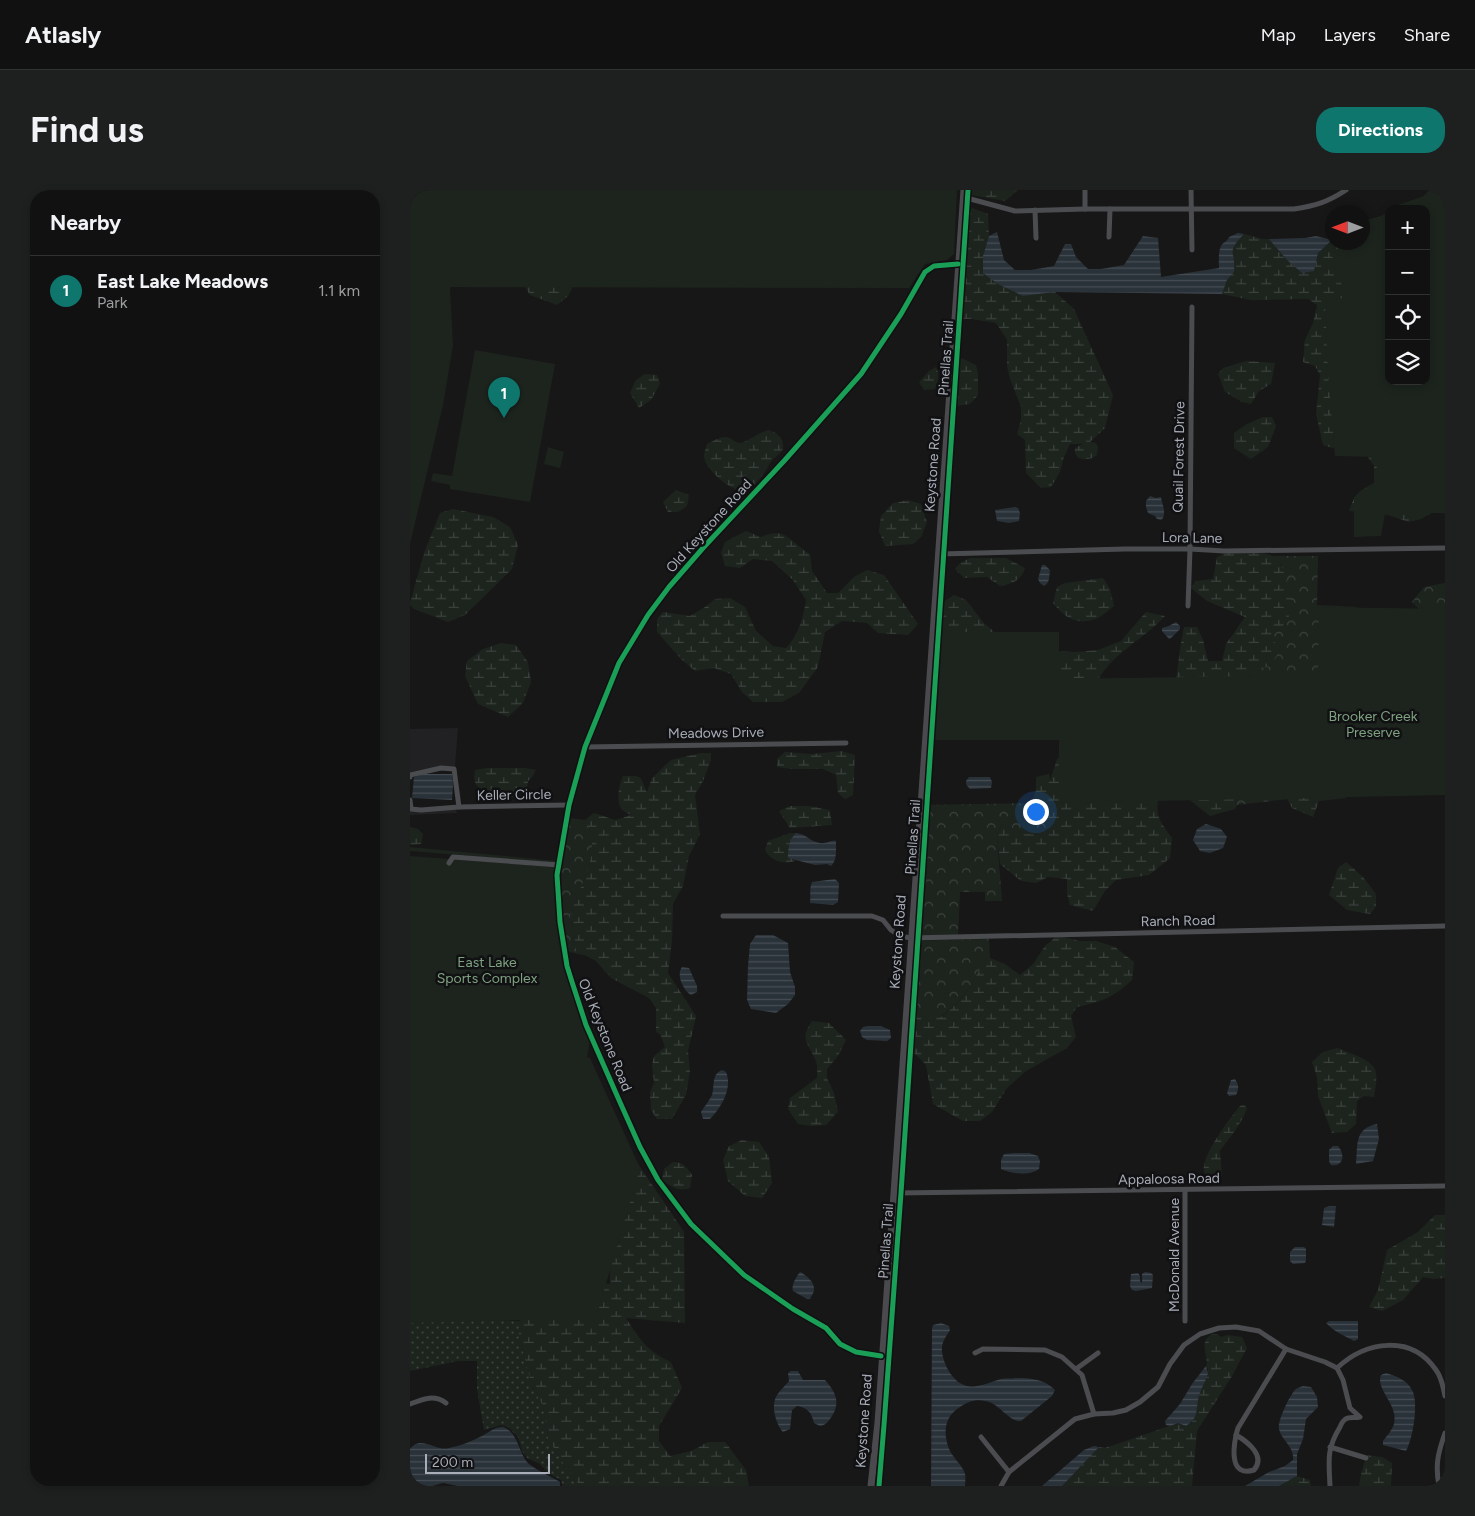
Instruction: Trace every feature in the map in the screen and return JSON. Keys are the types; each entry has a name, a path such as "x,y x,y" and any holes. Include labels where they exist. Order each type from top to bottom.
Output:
{"main road":[{"name":"Keystone Road","path":"872,1486 878,1423 881,1356 894,1193 963,193"}],"street":[{"path":"1085,190 1085,209"},
{"path":"1191,190 1192,250"},
{"path":"963,193 1016,210 1294,209 1313,206 1334,198 1346,190"},
{"path":"1109,237 1110,209"},
{"path":"1035,210 1036,238"},
{"name":"Old Keystone Road","path":"881,1356 856,1352 840,1344 826,1328 793,1309 744,1275 691,1224 658,1180 640,1147 586,1025 567,966 560,922 557,875 569,805 585,747 619,663 648,615 669,587 735,512 784,461 861,374 901,314 925,272 934,266 958,264"},
{"name":"Quail Forest Drive","path":"1188,606 1192,307"},
{"name":"Lora Lane","path":"939,554 1190,548 1224,550 1445,548"},
{"name":"Meadows Drive","path":"585,747 846,743"},
{"name":"Keller Circle","path":"410,777 410,775 441,768 454,769 459,807"},
{"name":"Keller Circle","path":"410,800 411,809 421,810 459,807 569,805"},
{"path":"449,863 453,857 559,865"},
{"path":"723,916 872,916 883,920 891,930 900,936 911,938"},
{"name":"Ranch Road","path":"911,938 1445,926"},
{"name":"Appaloosa Road","path":"894,1193 1445,1186"},
{"name":"McDonald Avenue","path":"1185,1190 1185,1321"},
{"path":"1000,1486 1009,1472 1075,1419 1094,1414 1126,1410 1140,1402 1158,1387 1170,1364 1184,1345 1200,1334 1219,1328 1236,1327 1259,1332 1286,1349 1337,1368 1343,1380 1350,1408 1360,1417 1348,1418 1343,1422 1332,1440 1330,1447 1330,1486"},
{"path":"1337,1368 1360,1353 1372,1348 1393,1345 1403,1346 1418,1352 1436,1369 1441,1379 1445,1396"},
{"path":"975,1353 983,1349 1045,1350 1062,1357 1082,1376 1094,1414"},
{"path":"1236,1436 1249,1445 1258,1456 1258,1463 1254,1470 1245,1471 1237,1466 1234,1451 1236,1436 1238,1428 1286,1349"},
{"path":"1076,1369 1098,1353"},
{"path":"410,1404 430,1397 440,1398 446,1403"},
{"path":"1439,1486 1436,1473 1437,1459 1445,1433"},
{"path":"981,1437 1009,1472"},
{"path":"1330,1447 1366,1458"}],"shaded area":[{"path":"997,232 1004,260 1015,270 1031,270 1054,266 1065,244 1071,244 1076,257 1088,269 1124,265 1143,236 1158,238 1161,277 1219,268 1219,254 1222,245 1229,237 1238,233 1244,234 1233,249 1234,272 1227,280 1222,294 1055,292 1023,296 998,284 983,273 983,256 989,236"},
{"path":"1316,236 1325,238 1325,246 1318,253 1314,271 1302,273 1287,260 1269,239"},
{"path":"1150,496 1161,497 1164,512 1161,520 1148,513 1146,501"},
{"path":"1018,508 1020,513 1019,521 1009,523 997,521 995,510"},
{"path":"1042,565 1045,565 1050,570 1048,581 1044,586 1038,579"},
{"path":"1176,622 1180,629 1169,639 1162,631 1162,628"},
{"path":"458,728 455,767 441,766 410,773 410,729"},
{"path":"424,774 452,774 452,800 412,798 414,777"},
{"path":"969,777 990,777 992,782 991,788 970,789 966,782"},
{"path":"410,810 456,810 457,813 410,815"},
{"path":"1206,824 1221,829 1227,837 1223,848 1210,853 1200,851 1193,840 1197,829"},
{"path":"796,833 820,843 836,841 836,855 833,864 831,866 827,864 815,865 788,858 790,841"},
{"path":"835,879 839,883 838,902 833,905 810,903 812,882"},
{"path":"756,935 773,935 788,943 790,972 795,987 795,995 788,1004 776,1013 751,1009 747,1000 750,944"},
{"path":"682,967 689,968 697,986 697,992 691,995 685,990 681,982 680,970"},
{"path":"881,1026 890,1030 891,1038 887,1041 867,1040 862,1037 860,1031 863,1027"},
{"path":"722,1070 726,1072 728,1078 725,1097 710,1119 703,1119 701,1112 712,1095 716,1075"},
{"path":"1235,1079 1238,1085 1237,1093 1236,1095 1229,1096 1227,1093 1231,1080"},
{"path":"1377,1124 1379,1139 1373,1161 1356,1164 1357,1144 1361,1134 1370,1126"},
{"path":"1333,1146 1338,1146 1342,1153 1342,1159 1339,1164 1331,1165 1329,1150"},
{"path":"1029,1153 1038,1156 1040,1161 1039,1169 1031,1173 1021,1174 1001,1169 1001,1160 1004,1154"},
{"path":"1336,1206 1334,1227 1322,1225 1324,1208"},
{"path":"1295,1247 1304,1247 1306,1249 1305,1263 1293,1264 1290,1261 1290,1252"},
{"path":"800,1272 813,1284 814,1291 810,1299 793,1291 793,1284"},
{"path":"1145,1272 1153,1275 1152,1288 1132,1290 1130,1286 1131,1274 1138,1273 1142,1283 1142,1274"},
{"path":"1329,1321 1358,1321 1358,1339 1354,1341 1336,1331 1326,1323"},
{"path":"941,1323 949,1326 950,1330 942,1347 943,1359 948,1371 962,1384 976,1386 1003,1379 1027,1378 1042,1381 1055,1390 1052,1396 1021,1421 1012,1419 995,1405 985,1401 972,1401 954,1411 946,1427 946,1439 950,1451 964,1471 965,1486 931,1486 932,1329 933,1325"},
{"path":"1206,1366 1208,1373 1193,1419 1186,1426 1178,1423 1170,1426 1166,1425 1165,1421 1180,1404"},
{"path":"798,1371 803,1380 825,1380 832,1388 836,1397 836,1406 835,1411 826,1424 820,1426 814,1423 808,1411 797,1406 792,1410 790,1429 783,1432 780,1429 776,1420 774,1406 776,1397 789,1381 788,1373"},
{"path":"1386,1373 1404,1381 1412,1390 1414,1396 1414,1420 1411,1438 1406,1451 1383,1445 1383,1441 1394,1424 1395,1417 1391,1404 1381,1386 1381,1375"},
{"path":"1303,1386 1311,1387 1317,1397 1318,1407 1306,1419 1303,1439 1297,1454 1297,1476 1279,1486 1245,1486 1293,1460 1292,1451 1280,1433 1279,1425 1291,1396 1296,1389"},
{"path":"503,1427 515,1438 529,1464 560,1482 560,1486 458,1486 443,1483 432,1486 410,1486 410,1449 414,1445 424,1443 444,1449 449,1448 466,1443"},
{"path":"1094,1446 1099,1447 1062,1486 1042,1486 1084,1450"}],"green space":[{"path":"410,190 957,190 954,254 947,260 925,264 909,288 450,287 453,345 443,405 410,544"},
{"path":"971,190 1018,190 1005,201 971,195"},
{"path":"1430,190 1445,190 1434,512 1421,519 1409,522 1388,515 1349,511 1358,494 1364,488 1374,483 1374,466 1363,450 1342,451 1323,445 1316,414 1320,375 1315,366 1303,362 1305,340 1313,323 1317,305 1308,299 1251,300 1222,294 1227,280 1234,272 1233,249 1244,234 1269,239 1287,260 1314,271 1318,253 1325,246 1325,250 1370,250 1370,219 1385,215 1385,385 1430,385 1430,205 1413,205"},
{"path":"1445,190 1445,513 1385,513 1381,536 1354,537 1354,497 1375,483 1378,457 1335,456 1328,375 1325,299 1349,298 1337,276 1332,255 1337,250 1370,250 1370,223 1385,214 1385,385 1430,385 1430,205 1398,205"},
{"path":"972,208 988,214 989,236 983,256 1023,296 1055,292 1074,309 1113,395 1105,428 1090,442 1096,443 1098,447 1097,455 1090,459 1079,458 1076,456 1075,448 1083,444 1070,444 1060,472 1051,487 1041,488 1026,473 1025,440 1017,434 1021,420 1021,407 1007,366 1007,340 996,323 958,319 966,243 965,217"},
{"path":"519,277 576,281 568,296 557,305 530,295"},
{"path":"475,350 555,364 530,502 450,489 450,485 431,481 433,473 452,476"},
{"path":"961,358 976,365 978,395 970,404 955,406 953,382"},
{"path":"1246,361 1275,363 1271,384 1259,391 1251,404 1242,402 1225,392 1218,374 1223,368"},
{"path":"936,367 938,378 935,389 924,390 919,382 929,371"},
{"path":"645,374 657,375 660,384 651,400 639,408 630,393 636,380"},
{"path":"1263,417 1272,417 1276,426 1268,447 1251,459 1234,448 1234,433 1247,424"},
{"path":"769,430 780,437 783,442 783,449 771,461 760,479 747,490 741,491 728,485 714,474 705,461 704,454 707,444 714,440 726,437 741,443"},
{"path":"548,447 564,452 560,468 544,464"},
{"path":"676,490 689,495 687,506 678,512 668,512 663,502"},
{"path":"908,500 921,504 927,522 921,537 913,544 885,546 879,531 881,516 893,503"},
{"path":"453,509 493,517 510,527 518,545 512,569 465,615 448,622 414,609 410,603 424,553 440,513"},
{"path":"746,531 761,537 777,533 782,534 810,554 812,571 827,593 838,593 854,577 867,570 884,575 918,624 908,635 878,633 867,623 842,621 825,632 818,667 799,693 782,702 753,702 742,692 731,674 714,668 695,671 682,660 657,632 657,619 663,612 690,616 715,599 730,598 745,607 756,631 773,646 786,648 800,626 806,600 793,580 772,561 753,559 740,568 725,566 721,553 725,542"},
{"path":"1256,552 1273,556 1279,562 1289,588 1290,607 1287,621 1273,635 1273,641 1281,647 1271,665 1254,672 1233,689 1231,789 1237,805 1235,809 1210,816 1191,801 1176,784 1161,790 1158,810 1161,821 1172,838 1170,858 1149,875 1116,880 1105,891 1093,911 1070,905 1067,894 1067,879 1048,877 1036,883 1021,881 1000,864 997,838 1001,825 1027,834 1046,835 1047,820 1032,803 1036,788 1036,777 1049,774 1050,781 1057,759 1176,679 1184,627 1197,627 1203,640 1208,661 1222,661 1226,644 1245,617 1207,601 1191,587 1196,581 1213,579 1217,557 1226,553"},
{"path":"1274,556 1318,556 1317,605 1357,607 1353,625 1425,615 1412,602 1424,587 1445,583 1445,731 1342,731 1346,798 1319,801 1323,784 1283,791 1288,799 1237,805 1231,789 1233,689 1254,672 1271,665 1281,647 1273,641 1273,634 1287,621 1282,565"},
{"path":"970,558 1006,558 1025,568 1016,581 1000,586 987,577 964,578 955,569 960,563"},
{"path":"1103,578 1110,589 1114,606 1098,618 1084,621 1072,620 1053,603 1057,587 1065,583"},
{"path":"954,595 966,600 984,623 1009,645 1045,651 1075,652 1098,650 1121,641 1146,612 1165,616 1120,654 1104,670 1098,680 943,739 932,733 936,676 937,611 943,602"},
{"name":"Brooker Creek Preserve","path":"1319,607 1445,609 1445,795 1059,803 1059,740 933,740 942,632 1059,632 1059,679 1318,675"},
{"path":"501,643 516,645 528,662 531,682 523,703 508,717 478,704 465,676 467,661 483,649"},
{"path":"842,751 855,755 853,795 845,799 838,793 836,775 823,769 777,767 777,759 785,752 812,754"},
{"path":"701,753 711,753 711,760 695,795 700,834 689,856 683,886 673,904 672,941 668,973 696,1016 688,1051 690,1071 686,1095 672,1119 657,1119 651,1110 650,1093 654,1082 652,1065 654,1056 665,1047 660,1034 656,1032 656,1008 649,998 611,978 596,961 577,951 570,914 588,870 592,853 592,835 585,820 594,813 615,820 631,815 619,805 619,788 623,776 640,778 647,792 652,778 671,760"},
{"path":"487,768 525,768 536,770 528,781 527,789 513,797 501,798 489,794 476,785 474,778 475,770"},
{"path":"1323,784 1313,817 1292,808 1283,791"},
{"path":"1032,803 1047,820 1046,835 1027,834 1001,825 997,838 1002,901 985,901 985,892 960,892 958,935 915,936 925,805"},
{"path":"790,806 809,806 830,810 832,825 790,828 779,811"},
{"path":"569,818 585,820 592,835 592,853 588,870 570,914 577,951 586,956 567,951 562,922 561,867"},
{"path":"410,827 418,829 423,834 421,844 410,845"},
{"path":"790,833 796,833 792,837 788,853 795,861 786,863 771,857 765,850 768,841"},
{"path":"410,847 557,861 557,863 410,851"},
{"name":"East Lake Sports Complex","path":"410,856 556,867 557,922 564,967 590,1041 587,1057 590,1058 640,1168 596,1318 410,1323"},
{"path":"1346,862 1363,877 1376,894 1376,907 1370,914 1347,910 1329,895 1338,868"},
{"path":"1056,937 1079,941 1096,941 1115,947 1134,962 1132,980 1107,998 1077,1007 1071,1016 1076,1037 1067,1048 1026,1071 1007,1088 992,1112 980,1121 963,1121 933,1104 926,1065 911,1050 909,1029 911,1013 926,1013 941,1017 963,996 981,968 990,958 1005,964 1020,975 1033,964 1045,946"},
{"path":"989,939 990,958 981,968 966,992 952,1007 940,1017 926,1013 911,1013 914,941"},
{"path":"812,1021 829,1023 846,1040 838,1056 827,1069 827,1078 834,1093 838,1112 826,1125 811,1126 798,1124 788,1109 790,1098 817,1078 817,1064 806,1042 806,1033"},
{"path":"1337,1048 1358,1056 1372,1065 1376,1072 1376,1080 1374,1097 1364,1096 1357,1101 1356,1124 1347,1132 1332,1133 1318,1096 1317,1077 1312,1062 1323,1052"},
{"path":"1244,1105 1247,1108 1242,1120 1220,1151 1222,1176 1215,1180 1207,1178 1204,1172 1204,1164 1211,1147 1235,1112 1240,1106"},
{"path":"742,1140 759,1142 769,1157 772,1183 762,1198 745,1196 728,1181 723,1160 729,1146"},
{"path":"630,1152 684,1232 685,1323 626,1318 650,1349 671,1362 682,1388 659,1426 659,1441 670,1456 691,1451 708,1442 725,1442 746,1470 749,1486 580,1486 548,1438 543,1406 532,1386 519,1336 519,1321 602,1283 610,1284 610,1219"},
{"path":"673,1162 684,1165 692,1175 690,1188 678,1189 662,1180 664,1169"},
{"path":"1435,1215 1445,1215 1445,1278 1433,1279 1423,1277 1403,1300 1382,1311 1369,1307 1378,1290 1387,1250 1418,1232"},
{"path":"410,1317 519,1321 519,1336 532,1386 543,1406 548,1438 580,1486 563,1486 561,1480 548,1473 540,1464 527,1458 522,1451 518,1437 508,1427 501,1425 484,1430 477,1389 477,1361 458,1361 410,1371"},
{"path":"1212,1334 1217,1334 1221,1337 1228,1335 1242,1337 1247,1348 1232,1376 1197,1431 1192,1486 1062,1486 1099,1447 1105,1448 1178,1423 1182,1425 1191,1423 1208,1369 1206,1366 1205,1343"},
{"path":"1367,1455 1382,1457 1392,1463 1391,1486 1359,1486 1365,1460 1368,1460 1369,1457"},
{"path":"1297,1476 1310,1480 1311,1486 1279,1486"}],"cycle path":[{"name":"Pinellas Trail","path":"879,1486 901,1193 968,190"},
{"path":"881,1356 856,1352 840,1344 826,1328 793,1309 744,1275 691,1224 658,1180 640,1147 586,1025 567,966 560,922 557,875 569,805 585,747 619,663 648,615 669,587 703,548 861,374 901,314 925,272 934,266 958,264"}],"place":[{"name":"East Lake Meadows","path":"504,418"}]}
